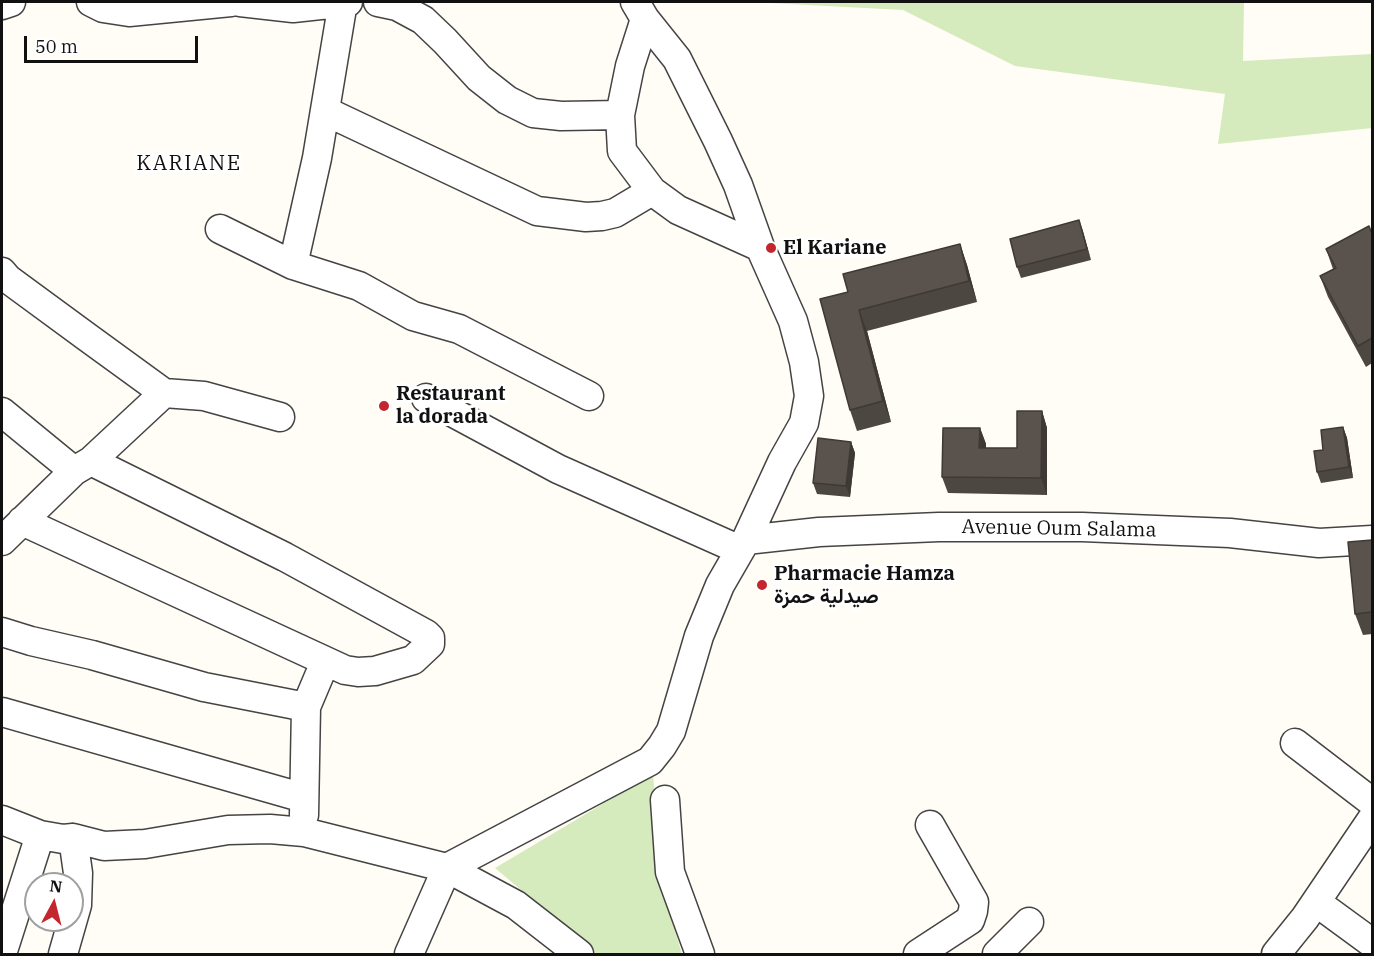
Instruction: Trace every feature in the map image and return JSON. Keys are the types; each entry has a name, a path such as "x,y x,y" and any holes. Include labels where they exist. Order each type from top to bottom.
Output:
{"street":[{"path":"2,5 11,2"},
{"path":"91,2 103,8 129,12 231,2"},
{"path":"240,2 292,8 334,2 325,111 293,265"},
{"path":"378,2 397,6 423,20 479,78 516,105 534,113 561,116 620,115"},
{"path":"640,10 620,115 622,151 652,191 678,210 760,247"},
{"path":"409,954 447,868 650,761 662,746 671,731 699,636 720,585 743,545 782,462 804,423 809,396 804,362 793,321 760,247 738,185 677,59 640,10"},
{"path":"325,111 537,211 586,217 602,216 615,213 652,191"},
{"path":"220,229 293,265 359,286 413,316 459,329 589,396"},
{"path":"2,272 8,279 164,393 204,396 280,417"},
{"path":"2,541 164,393"},
{"path":"426,399 558,469 743,545"},
{"path":"2,412 83,466 285,557 426,634 430,638 430,644 413,660 375,671 345,670 22,521"},
{"name":"Avenue Oum Salama","path":"743,545 819,532 939,527 1082,527 1230,533 1319,543 1372,540"},
{"path":"2,632 204,687 306,707"},
{"path":"304,832 306,707 325,662"},
{"path":"2,712 304,798"},
{"path":"1295,743 1372,802"},
{"path":"665,800 670,872 700,954"},
{"path":"1276,954 1316,902 1372,819"},
{"path":"2,820 39,835 63,839 73,838 104,846 145,844 228,830 270,829 304,832 447,868 516,905 579,954"},
{"path":"918,954 970,920 974,911 974,902 930,825"},
{"path":"2,954 39,835"},
{"path":"63,954 77,905 78,873 73,838"},
{"path":"1316,902 1372,943"},
{"path":"997,954 1029,922"}],"green space":[{"path":"751,2 1244,2 1243,61 1372,54 1372,128 1218,144 1225,94 1015,66 903,10"},
{"path":"653,774 664,895 682,954 597,954 495,868"}],"building":[{"path":"1079,220 1087,249 1017,267 1010,239"},
{"path":"1369,226 1372,234 1372,338 1358,346 1320,276 1336,268 1326,249"},
{"path":"960,244 969,281 859,310 883,401 850,410 820,299 848,292 843,274"},
{"path":"1017,411 1042,411 1041,478 942,477 943,428 980,428 979,448 1017,448"},
{"path":"1343,427 1349,467 1317,472 1314,451 1323,450 1321,430"},
{"path":"818,438 851,442 846,486 813,483"},
{"path":"1372,540 1372,612 1355,614 1348,542"}],"place":[{"name":"El Kariane","path":"771,248"},
{"name":"Restaurant la dorada","path":"384,406"},
{"name":"Pharmacie Hamza صيدلية حمزة","path":"762,585"}],"district":[{"name":"KARIANE","path":"189,164"}]}
